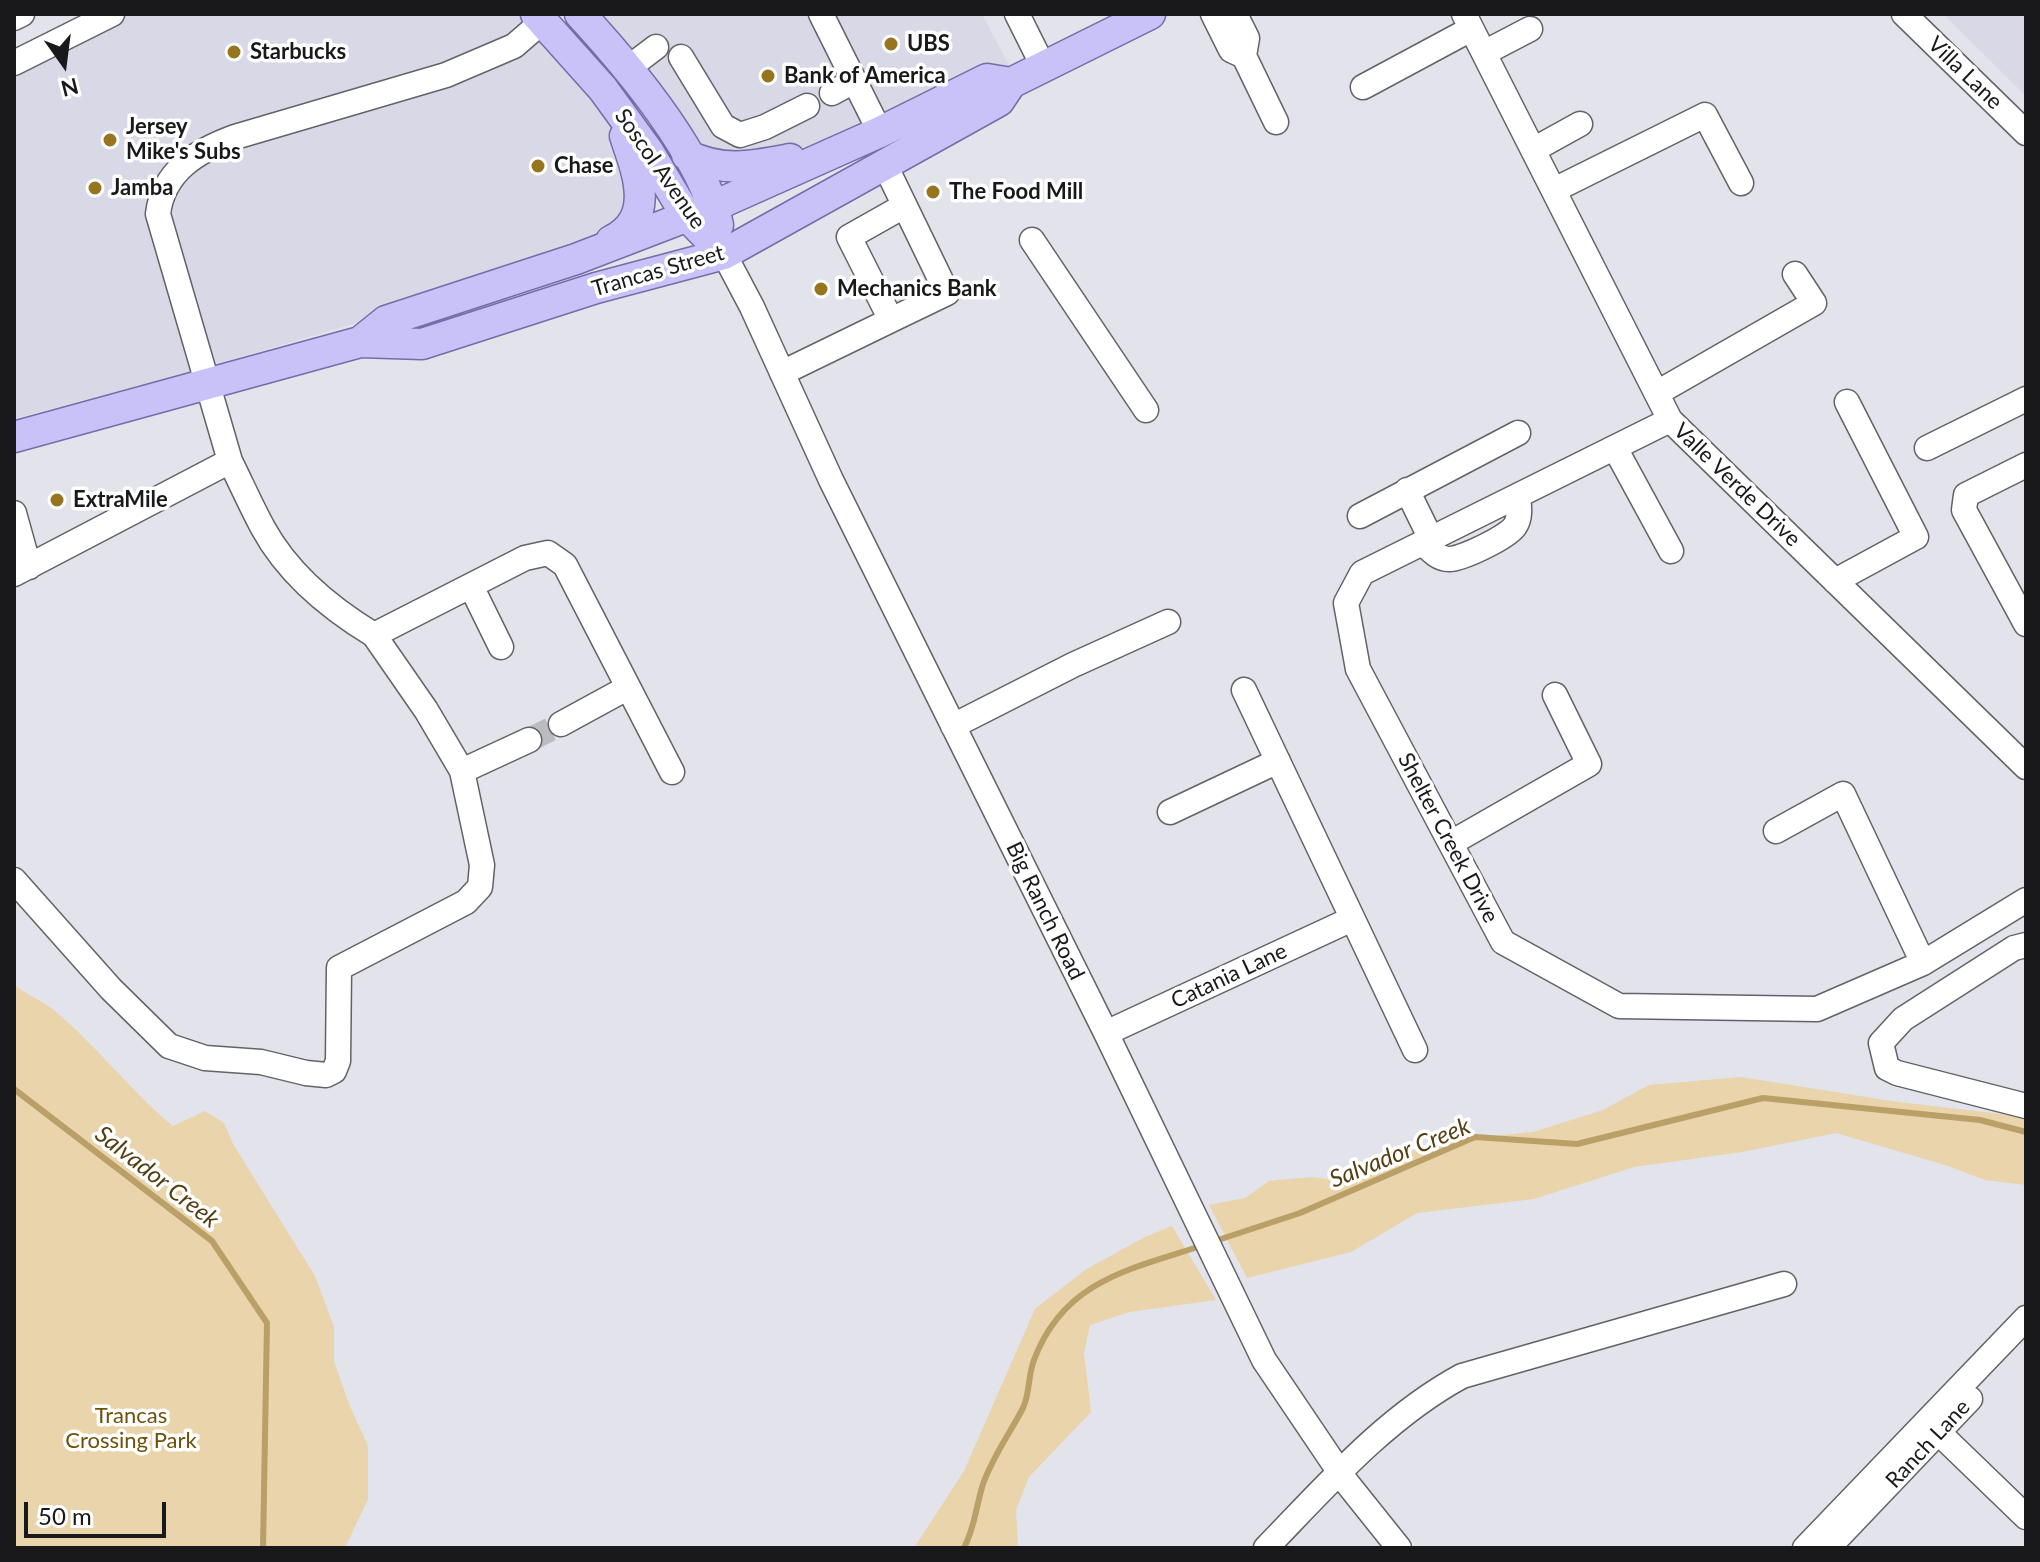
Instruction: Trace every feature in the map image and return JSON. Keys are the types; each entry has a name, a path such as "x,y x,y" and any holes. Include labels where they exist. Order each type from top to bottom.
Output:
{"main road":[{"name":"Trancas Street","path":"14,437 206,376 360,342 422,344 596,288 724,254 999,101 1011,83 1150,14"},
{"path":"545,16 575,30 590,17"},
{"name":"Soscol Avenue","path":"545,16 648,151 700,210 724,254"},
{"name":"Soscol Avenue","path":"590,17 687,155 700,210"},
{"name":"Trancas Street","path":"360,342 386,321 576,259 700,210 880,132 987,79 1011,83"},
{"path":"576,259 619,237 639,206 641,184 614,103"},
{"path":"687,155 715,165 745,168 825,152 880,132"}],"street":[{"path":"14,18 22,14"},
{"path":"14,63 112,14"},
{"path":"821,14 880,132"},
{"path":"1017,14 1044,68"},
{"path":"1213,14 1231,50 1244,56"},
{"path":"1235,14 1247,38 1244,56 1276,122"},
{"name":"Villa Lane","path":"1904,14 2026,133"},
{"path":"14,880 111,989 169,1046 205,1058 261,1062 326,1075 334,1071 338,1061 339,968 466,902 480,887 482,865 462,771 426,710 374,635 340,614 295,573 264,531 230,461 158,214 168,184 185,161 207,147 446,75 514,46 545,16"},
{"path":"1363,87 1468,21"},
{"name":"Valle Verde Drive","path":"1468,21 1670,420 2026,767"},
{"path":"1484,53 1530,29"},
{"path":"627,69 656,47"},
{"path":"681,57 723,126 740,135 765,127 807,106"},
{"path":"832,93 854,81"},
{"path":"1554,190 1705,115 1741,183"},
{"path":"1533,150 1580,124"},
{"path":"782,373 947,293 884,163"},
{"path":"891,320 849,237 904,206"},
{"path":"1032,240 1146,410"},
{"name":"Big Ranch Road","path":"724,254 831,480 1106,1033 1264,1360 1340,1472 1399,1548"},
{"path":"1657,393 1814,303 1795,274"},
{"path":"1927,448 2026,399"},
{"path":"1835,581 1916,537 1847,402"},
{"name":"Shelter Creek Drive","path":"1670,420 1362,573 1346,603 1358,669 1503,942 1619,1006 1817,1009 1923,963 2026,900"},
{"path":"1360,516 1518,433"},
{"path":"1615,448 1671,551"},
{"path":"14,514 20,559 230,461"},
{"path":"2026,465 1966,495 1964,510 2026,624"},
{"path":"1407,490 1427,541"},
{"path":"374,635 525,558 548,553 565,565 672,772"},
{"path":"471,586 501,647"},
{"path":"953,726 1073,665 1168,622"},
{"path":"561,724 627,688"},
{"path":"1244,690 1415,1050"},
{"path":"1451,843 1589,764 1555,695"},
{"path":"462,771 529,740"},
{"path":"1170,812 1278,761"},
{"path":"1776,831 1843,794 1923,963"},
{"name":"Catania Lane","path":"1106,1033 1352,919"},
{"path":"2026,945 2014,948 1903,1019 1881,1043 1887,1068 1897,1073 2026,1106"},
{"path":"1266,1548 1340,1472 1406,1414 1437,1390 1462,1376 1784,1284"},
{"path":"1805,1548 2026,1318"},
{"name":"Ranch Lane","path":"1828,1548 2026,1339"},
{"path":"1939,1433 2026,1517"}],"shaded area":[{"path":"112,14 536,14 603,89 641,195 576,259 203,368 14,419 14,60"},
{"path":"580,14 982,14 1011,69 825,152 706,163"},
{"path":"1943,14 2026,14 2026,96"}],"green space":[{"name":"Trancas Crossing Park","path":"14,984 67,1022 173,1126 205,1111 224,1123 233,1144 315,1276 334,1327 334,1361 368,1446 368,1499 345,1548 14,1548"},
{"path":"1741,1077 1891,1101 2026,1117 2026,1185 1985,1180 1836,1133 1742,1152 1634,1167 1534,1199 1417,1213 1351,1252 1247,1278 1209,1205 1245,1198 1269,1181 1312,1177 1326,1179 1449,1140 1533,1132 1603,1110 1649,1085"},
{"path":"1172,1226 1216,1300 1129,1312 1090,1325 1084,1353 1091,1412 1029,1477 1016,1510 1018,1548 914,1548 964,1471 1035,1309 1085,1270"}],"waterway":[{"name":"Salvador Creek","path":"14,1089 212,1241 267,1323 263,1548"},
{"name":"Salvador Creek","path":"1215,1241 1300,1213 1475,1137 1577,1144 1763,1098 1980,1120 2026,1132"},
{"name":"Salvador Creek","path":"964,1548 987,1474 1025,1402 1034,1360 1047,1333 1063,1312 1082,1295 1126,1271 1204,1245"}],"tunnel":[{"path":"529,740 561,724"}],"place":[{"name":"UBS","path":"891,44"},
{"name":"Starbucks","path":"234,52"},
{"name":"Bank of America","path":"768,76"},
{"name":"Jersey Mike's Subs","path":"110,140"},
{"name":"Chase","path":"538,166"},
{"name":"Jamba","path":"95,188"},
{"name":"The Food Mill","path":"933,192"},
{"name":"Mechanics Bank","path":"821,289"},
{"name":"ExtraMile","path":"57,500"}]}
